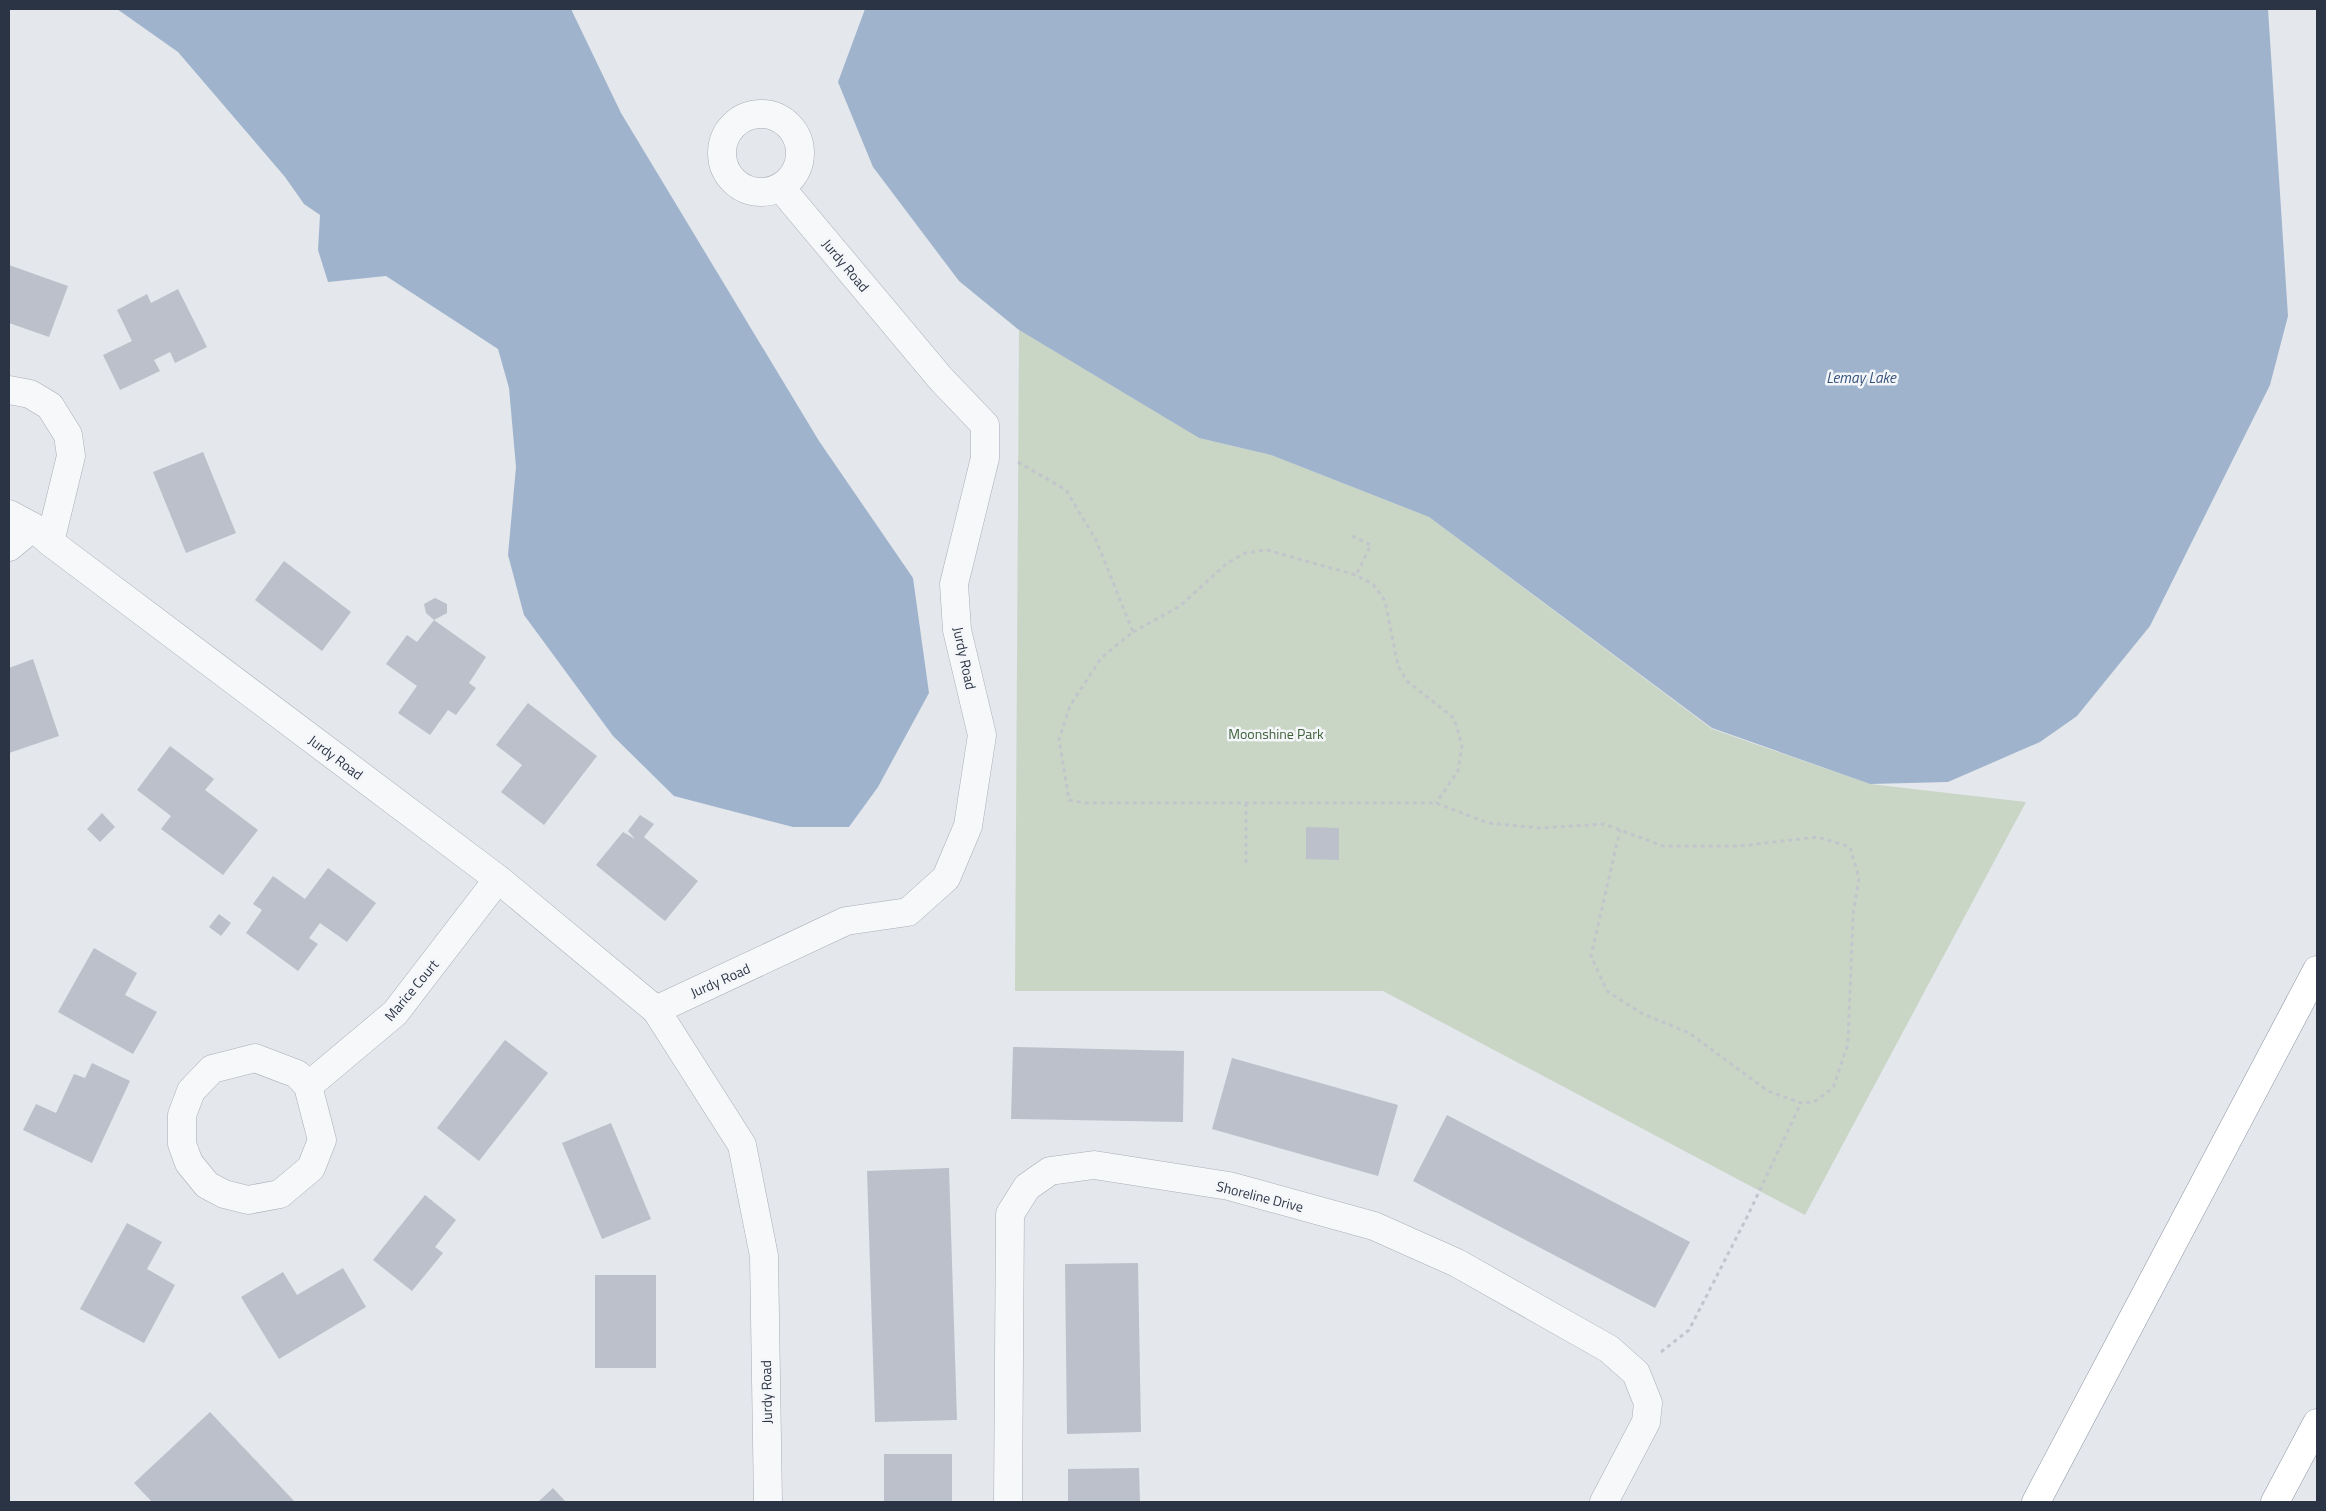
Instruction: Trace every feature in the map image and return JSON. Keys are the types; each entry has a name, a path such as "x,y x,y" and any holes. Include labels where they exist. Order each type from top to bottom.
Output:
{"highway":[{"path":"2036,1502 2317,970"},
{"path":"2275,1502 2317,1423"}],"street":[{"name":"Jurdy Road","path":"656,1010 846,921 908,912 946,878 968,826 982,735 957,630 954,584 984,458 984,425 941,379 781,188"},
{"path":"9,390 30,394 50,406 68,435 71,456 41,534 9,547"},
{"name":"Jurdy Road","path":"9,514 41,534 498,880 656,1010 742,1145 764,1256 768,1502"},
{"name":"Marice Court","path":"308,1086 395,1013 498,880"},
{"path":"255,1058 297,1074 308,1086 322,1140 310,1168 280,1194 248,1200 224,1194 207,1185 189,1162 182,1144 182,1115 192,1091 212,1070 255,1058"},
{"name":"Shoreline Drive","path":"1008,1502 1010,1214 1027,1187 1050,1171 1094,1165 1229,1186 1374,1226 1457,1263 1609,1349 1636,1373 1648,1404 1646,1422 1604,1502"}],"path":[{"path":"984,458 1021,462 1066,490 1096,540 1133,632"},
{"path":"1352,536 1371,545 1356,575"},
{"path":"1436,803 1458,771 1462,745 1454,718 1407,681 1398,666 1385,601 1373,584 1356,575 1267,550 1245,553 1226,564 1180,606 1133,632 1101,658 1070,706 1059,739 1069,800 1084,803 1436,803 1488,824 1540,828 1604,824 1663,846 1739,846 1818,837 1850,847 1859,878 1853,915 1848,1044 1833,1088 1814,1102 1801,1103 1768,1091 1688,1033 1641,1014 1607,992 1590,956 1620,830"},
{"path":"1246,803 1246,866"},
{"path":"1636,1373 1688,1330 1748,1215 1801,1103"}],"green space":[{"name":"Moonshine Park","path":"1019,330 1199,438 1271,455 1429,517 1712,729 1870,784 2026,802 1805,1215 1383,991 1015,991"}],"water":[{"path":"117,9 571,9 621,113 819,441 913,578 929,693 878,787 849,827 793,827 674,796 613,736 524,615 508,555 516,467 509,388 498,349 386,276 328,282 318,250 320,215 304,204 285,177 178,52"},
{"name":"Lemay Lake","path":"865,9 2268,9 2288,316 2270,385 2150,626 2077,716 2040,742 1948,782 1870,784 1712,728 1429,517 1271,455 1199,438 1019,330 959,281 873,167 838,82"}],"building":[{"path":"9,265 68,286 49,337 9,323"},
{"path":"178,289 207,347 175,363 170,352 154,360 160,371 120,390 103,355 132,341 117,310 147,294 151,303"},
{"path":"203,452 236,533 186,553 153,472"},
{"path":"284,561 351,612 322,651 255,600"},
{"path":"435,598 447,604 447,613 434,620 426,613 424,604"},
{"path":"434,620 486,657 469,683 476,688 456,715 448,710 430,735 398,713 417,686 386,664 407,635 417,642"},
{"path":"33,659 59,736 9,753 9,668"},
{"path":"528,703 597,756 544,825 501,792 522,765 496,745"},
{"path":"170,746 214,779 205,790 258,830 223,875 161,829 171,816 137,790"},
{"path":"102,813 115,827 100,842 87,829"},
{"path":"640,815 654,824 644,837 698,881 665,921 596,865 623,832 635,839 628,831"},
{"path":"1306,827 1339,828 1339,860 1306,859"},
{"path":"328,868 376,903 347,942 320,923 309,938 318,944 298,971 246,933 262,910 253,904 273,876 305,899"},
{"path":"219,914 231,923 221,936 209,927"},
{"path":"94,948 137,973 125,995 157,1012 133,1054 58,1012"},
{"path":"505,1040 548,1073 479,1161 437,1128"},
{"path":"1013,1047 1184,1051 1183,1122 1011,1119"},
{"path":"1232,1058 1398,1105 1378,1176 1212,1129"},
{"path":"92,1063 130,1081 92,1163 23,1130 36,1104 56,1113 74,1074 85,1078"},
{"path":"1447,1115 1690,1242 1655,1308 1413,1181"},
{"path":"611,1123 651,1219 602,1239 562,1143"},
{"path":"949,1168 957,1420 875,1422 867,1171"},
{"path":"425,1195 456,1220 435,1247 443,1253 412,1291 373,1260"},
{"path":"127,1223 162,1242 147,1269 175,1285 144,1343 80,1309"},
{"path":"1138,1263 1141,1432 1067,1434 1065,1264"},
{"path":"343,1268 366,1307 279,1359 241,1297 283,1272 297,1295"},
{"path":"595,1275 656,1275 656,1368 595,1368"},
{"path":"210,1412 295,1502 152,1502 134,1483"},
{"path":"884,1454 952,1454 952,1502 884,1502"},
{"path":"1139,1468 1140,1502 1068,1502 1068,1469"},
{"path":"553,1488 566,1502 538,1502"}]}
